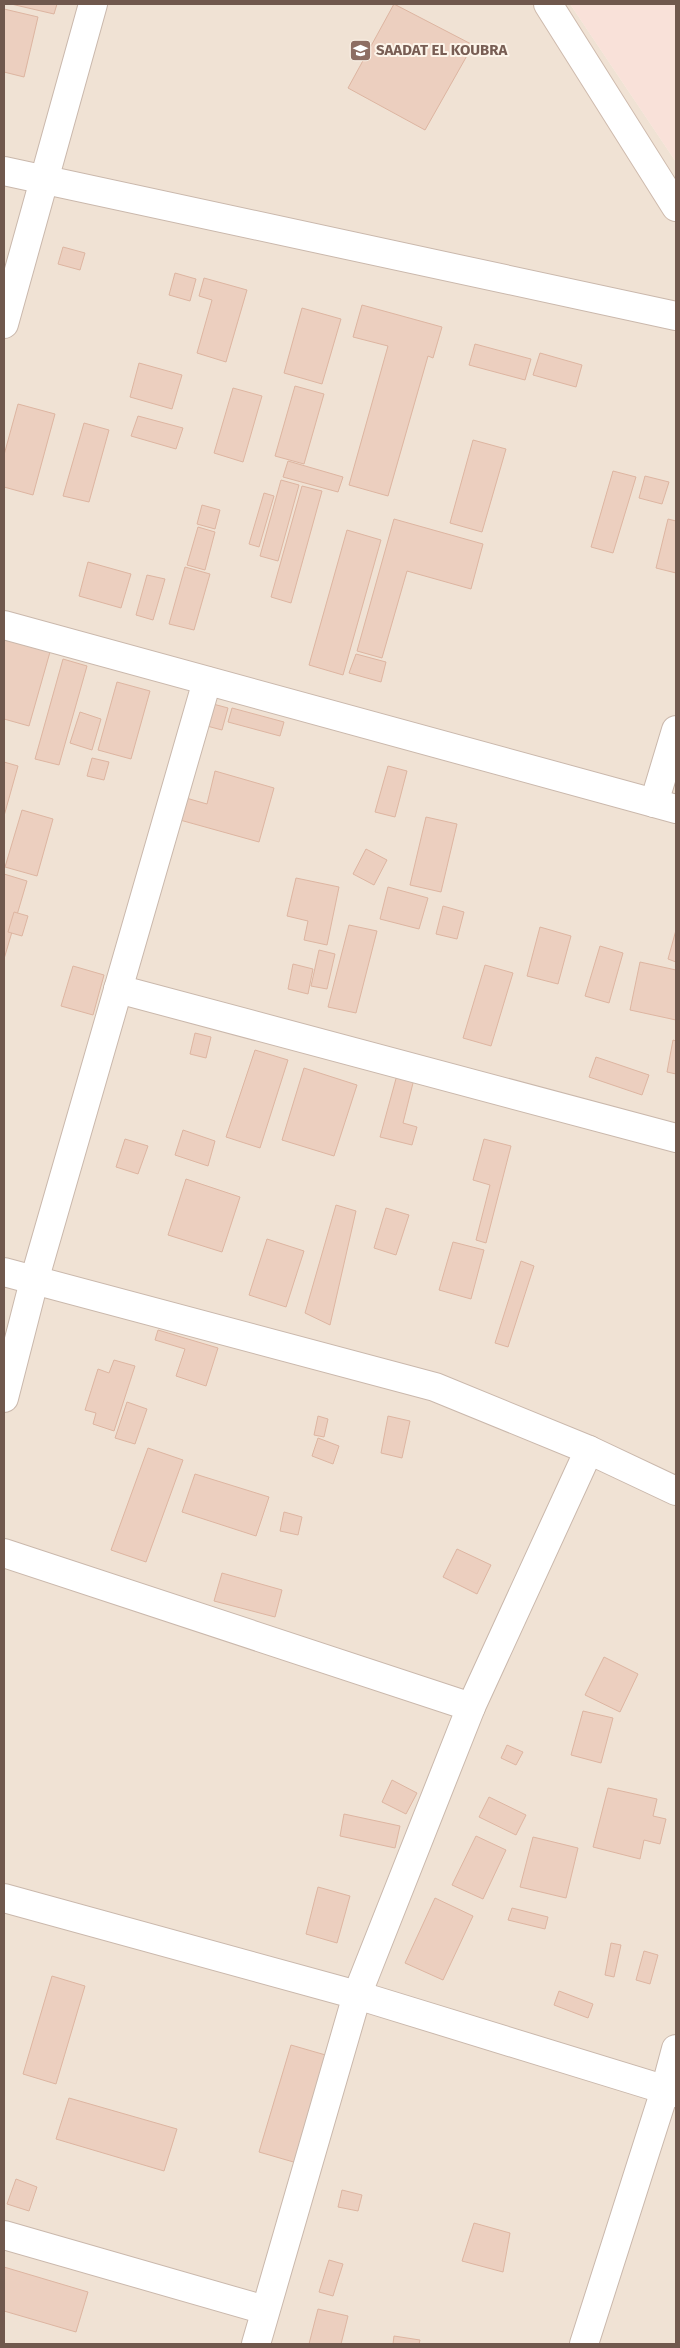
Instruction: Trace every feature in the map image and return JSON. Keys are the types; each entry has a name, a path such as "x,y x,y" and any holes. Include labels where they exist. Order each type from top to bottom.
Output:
{"street":[{"path":"4,324 93,4"},
{"path":"548,4 676,207"},
{"path":"4,171 676,316"},
{"path":"4,625 665,806 676,730"},
{"path":"4,1398 34,1281 207,681"},
{"path":"118,988 676,1138"},
{"path":"4,1272 435,1387 589,1450 676,1491"},
{"path":"256,2344 264,2310 357,1996 471,1707 589,1450"},
{"path":"4,1553 471,1707"},
{"path":"4,1898 357,1996 671,2092"},
{"path":"584,2344 671,2092 676,2049"},
{"path":"4,2236 264,2310"}],"shaded area":[{"path":"4,4 570,4 676,162 676,2344 4,2344"},
{"path":"570,4 676,4 676,162"}],"building":[{"path":"11,4 57,4 54,14"},
{"path":"394,4 473,45 425,130 348,88"},
{"path":"4,9 38,17 24,77 4,72"},
{"path":"63,247 85,253 80,270 58,264"},
{"path":"175,273 196,279 190,301 169,295"},
{"path":"204,278 247,290 226,362 197,353 212,300 199,296"},
{"path":"362,305 442,327 433,358 428,356 388,496 349,485 388,346 353,337"},
{"path":"302,308 341,319 322,384 284,373"},
{"path":"475,344 531,359 525,380 469,365"},
{"path":"540,353 582,365 576,387 533,375"},
{"path":"139,363 182,375 172,409 130,397"},
{"path":"295,386 324,394 304,464 275,456"},
{"path":"233,388 262,396 243,462 214,453"},
{"path":"18,404 55,414 33,495 4,487 4,455"},
{"path":"138,416 183,428 176,449 131,436"},
{"path":"84,423 109,430 89,502 63,496"},
{"path":"473,440 506,449 482,532 450,523"},
{"path":"288,461 343,477 338,492 283,477"},
{"path":"613,471 636,477 613,553 591,547"},
{"path":"645,476 669,482 662,504 639,498"},
{"path":"281,480 299,485 278,561 260,556"},
{"path":"302,486 322,491 291,603 271,597"},
{"path":"264,493 274,496 259,547 249,544"},
{"path":"202,505 220,510 215,529 197,524"},
{"path":"394,519 483,544 471,589 407,571 382,658 357,651"},
{"path":"668,519 676,521 676,573 656,568"},
{"path":"198,527 215,532 205,570 187,565"},
{"path":"347,530 381,540 343,675 309,665"},
{"path":"88,562 131,574 121,608 79,596"},
{"path":"185,567 210,574 194,630 169,624"},
{"path":"147,575 165,579 153,620 136,615"},
{"path":"4,639 50,652 29,726 4,719"},
{"path":"356,654 386,662 381,682 349,673"},
{"path":"63,659 87,666 59,765 35,759"},
{"path":"117,682 150,691 131,759 98,750"},
{"path":"213,704 228,708 222,730 207,726"},
{"path":"232,708 284,722 280,736 228,722"},
{"path":"80,712 101,719 92,750 70,743"},
{"path":"92,758 109,762 104,780 87,776"},
{"path":"4,762 18,766 4,816"},
{"path":"388,766 407,771 395,817 375,812"},
{"path":"215,771 274,788 259,842 180,820 186,798 207,804"},
{"path":"22,810 53,819 37,876 5,867"},
{"path":"426,817 457,824 441,892 410,885"},
{"path":"366,849 387,860 374,885 353,874"},
{"path":"4,874 27,881 4,959"},
{"path":"296,878 339,887 327,945 304,940 308,921 287,916"},
{"path":"388,887 428,898 419,929 380,919"},
{"path":"443,906 464,912 457,939 436,934"},
{"path":"14,912 28,916 22,936 8,932"},
{"path":"349,925 377,931 356,1013 328,1007"},
{"path":"540,927 571,936 558,984 527,976"},
{"path":"676,930 676,962 668,959"},
{"path":"600,946 623,953 609,1003 585,996"},
{"path":"319,950 335,954 327,989 311,986"},
{"path":"640,962 676,970 676,1020 630,1010"},
{"path":"293,964 313,969 308,994 288,989"},
{"path":"485,965 513,973 491,1046 463,1038"},
{"path":"73,966 104,975 93,1015 61,1006"},
{"path":"195,1033 211,1037 206,1058 190,1054"},
{"path":"673,1040 676,1041 676,1074 667,1072"},
{"path":"255,1050 288,1060 260,1148 226,1137"},
{"path":"596,1057 649,1075 642,1095 589,1077"},
{"path":"304,1068 357,1085 334,1156 282,1140"},
{"path":"397,1075 414,1079 403,1123 417,1127 412,1145 380,1137"},
{"path":"183,1130 215,1141 208,1166 175,1155"},
{"path":"125,1139 148,1146 138,1174 116,1167"},
{"path":"484,1139 511,1146 486,1243 476,1240 490,1185 473,1180"},
{"path":"186,1179 240,1197 222,1252 168,1235"},
{"path":"336,1205 356,1211 330,1325 305,1313"},
{"path":"386,1208 409,1215 396,1255 374,1248"},
{"path":"267,1239 304,1251 286,1307 249,1295"},
{"path":"453,1242 484,1250 471,1299 439,1290"},
{"path":"521,1261 534,1266 508,1347 495,1343"},
{"path":"158,1330 218,1348 206,1386 176,1376 185,1349 155,1340"},
{"path":"114,1360 135,1366 114,1431 93,1424 96,1413 85,1410 98,1369 109,1373"},
{"path":"127,1402 147,1409 135,1444 115,1438"},
{"path":"318,1416 328,1419 324,1437 314,1435"},
{"path":"388,1416 410,1421 402,1458 381,1453"},
{"path":"318,1438 339,1446 333,1464 312,1456"},
{"path":"148,1448 183,1460 146,1562 111,1550"},
{"path":"195,1474 269,1497 256,1536 182,1512"},
{"path":"284,1512 302,1517 298,1535 280,1531"},
{"path":"457,1549 491,1565 477,1594 443,1577"},
{"path":"222,1573 282,1590 275,1617 214,1601"},
{"path":"604,1657 638,1674 620,1712 585,1695"},
{"path":"583,1711 613,1718 601,1763 571,1755"},
{"path":"507,1745 523,1752 516,1765 501,1758"},
{"path":"392,1780 417,1793 406,1814 382,1802"},
{"path":"608,1788 657,1799 653,1816 666,1819 660,1844 644,1840 640,1859 593,1847"},
{"path":"489,1797 526,1815 516,1835 479,1817"},
{"path":"344,1814 400,1826 395,1848 340,1836"},
{"path":"476,1836 506,1850 483,1899 452,1885"},
{"path":"533,1837 578,1848 566,1898 520,1887"},
{"path":"318,1887 350,1896 337,1943 306,1934"},
{"path":"435,1898 473,1916 443,1980 405,1963"},
{"path":"512,1908 548,1917 545,1929 508,1920"},
{"path":"611,1943 621,1945 614,1977 605,1975"},
{"path":"644,1951 658,1955 650,1984 636,1980"},
{"path":"52,1976 85,1986 56,2084 23,2074"},
{"path":"559,1991 593,2004 588,2018 554,2005"},
{"path":"291,2045 329,2056 297,2163 259,2152"},
{"path":"69,2098 177,2129 164,2171 56,2139"},
{"path":"16,2179 37,2187 29,2211 7,2204"},
{"path":"342,2190 362,2195 358,2211 338,2207"},
{"path":"474,2223 510,2233 503,2272 462,2261"},
{"path":"329,2260 343,2264 333,2296 319,2292"},
{"path":"4,2267 88,2292 76,2332 4,2311"},
{"path":"318,2309 348,2316 341,2344 309,2344"},
{"path":"394,2336 420,2340 419,2344 393,2344"}],"place":[{"name":"SAADAT EL KOUBRA","path":"360,50"}]}
